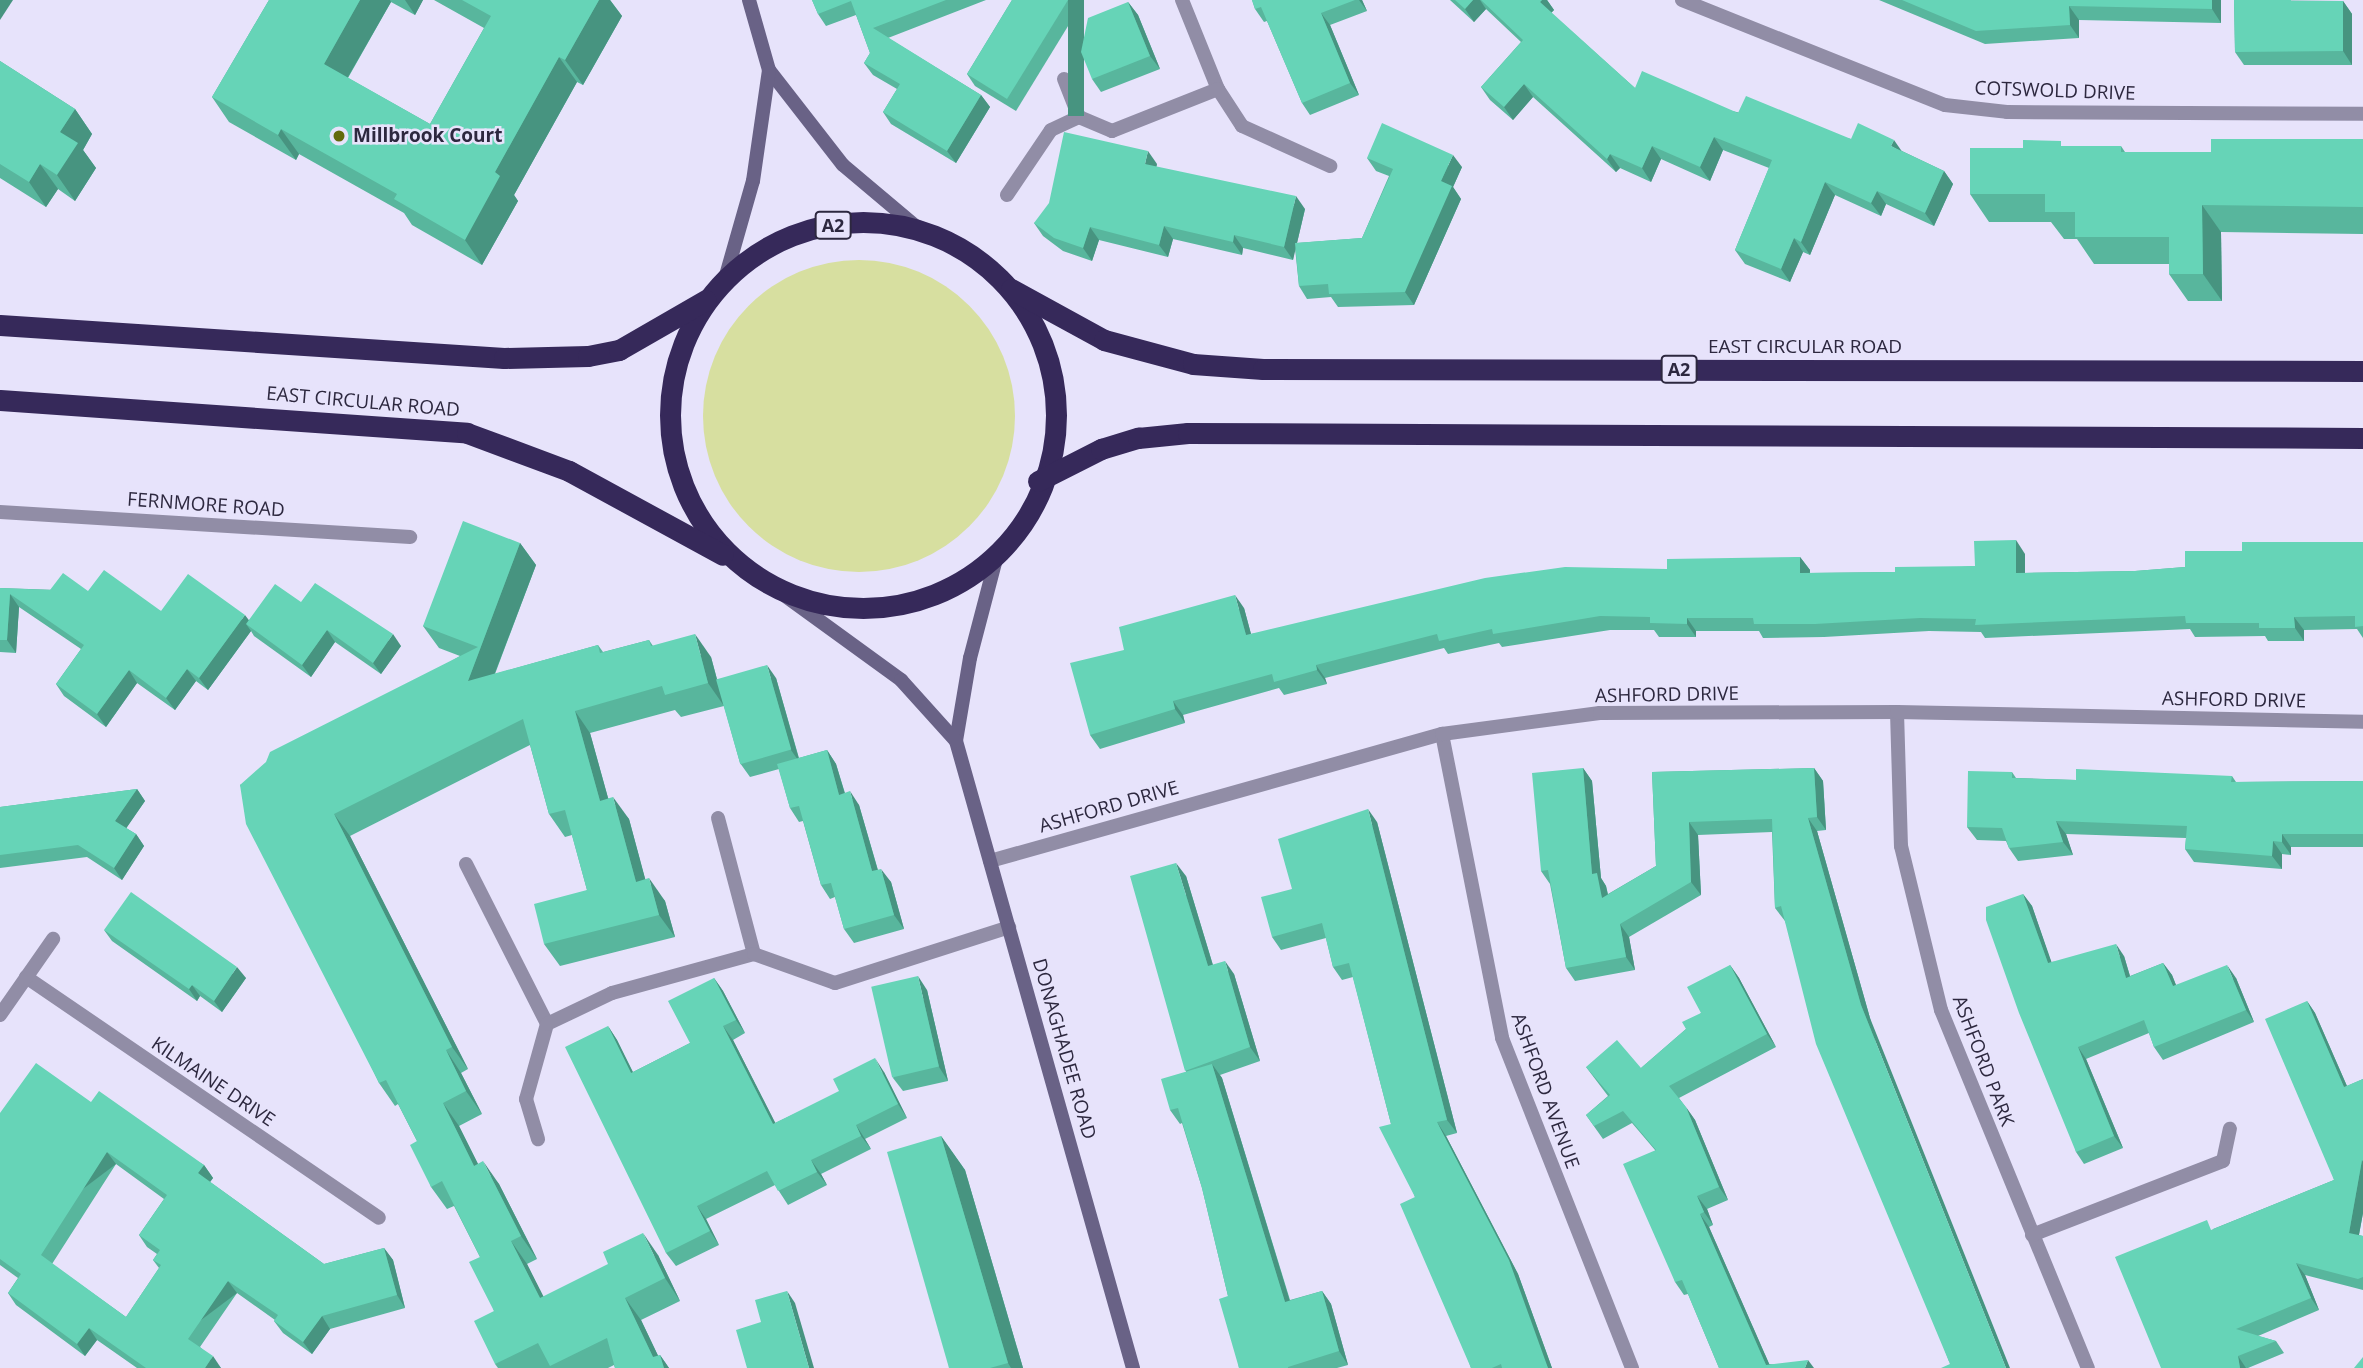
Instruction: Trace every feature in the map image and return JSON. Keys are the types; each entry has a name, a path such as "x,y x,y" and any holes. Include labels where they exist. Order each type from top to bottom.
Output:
{"highway":[{"name":"A2","path":"867,221 919,229 969,253 1012,289 1040,333 1055,383 1057,435 1038,481 1025,525 996,559 948,591 893,608 836,609 780,592 734,561 698,517 675,464 670,419 679,351 706,300 725,279 766,247 815,227 867,221"},
{"name":"EAST CIRCULAR ROAD","path":"1012,289 1104,340 1193,363 1263,369 2363,371"},
{"name":"A2","path":"0,325 504,358 588,356 619,350 706,300"},
{"name":"EAST CIRCULAR ROAD","path":"0,400 467,433 569,471 734,561"},
{"path":"1038,481 1101,449 1138,438 1188,433 2363,438"}],"main road":[{"path":"749,0 769,70 843,165 919,229"},
{"path":"725,279 753,181 769,70"},
{"name":"DONAGHADEE ROAD","path":"996,559 970,658 956,741 1133,1368"},
{"name":"DONAGHADEE ROAD","path":"780,592 901,680 956,741"}],"street":[{"path":"1182,0 1218,89 1242,126 1330,166"},
{"name":"COTSWOLD DRIVE","path":"1682,0 1945,105 2007,112 2363,114"},
{"path":"1064,79 1079,117 1112,131 1218,89"},
{"path":"1007,195 1051,130 1079,117"},
{"name":"FERNMORE ROAD","path":"0,512 410,537"},
{"name":"ASHFORD DRIVE","path":"990,861 1442,734 1600,713 1898,712 2363,722"},
{"name":"ASHFORD PARK","path":"1898,712 1901,846 1941,1010 2088,1368"},
{"name":"ASHFORD AVENUE","path":"1442,734 1502,1038 1632,1368"},
{"path":"719,818 754,954"},
{"path":"466,864 547,1024 526,1099 538,1139"},
{"path":"547,1024 612,993 754,954 835,983 1009,927"},
{"path":"0,1015 53,939"},
{"name":"KILMAINE DRIVE","path":"26,977 379,1218"},
{"path":"2032,1235 2223,1161 2230,1129"}],"green space":[{"path":"859,260 889,263 919,272 945,287 969,306 988,330 1003,356 1012,386 1015,416 1012,446 1003,476 988,502 969,526 945,545 919,560 889,569 859,572 829,569 799,560 773,545 749,526 730,502 715,476 706,446 703,416 706,386 715,356 730,330 749,306 773,287 799,272 829,263"}],"building":[{"name":"Millbrook Court","path":"269,0 360,0 324,64 430,124 491,16 462,0 599,0 565,60 559,57 495,172 500,176 465,240 394,199 397,194 281,129 278,135 212,97"},
{"path":"812,0 946,0 873,28 981,95 947,151 883,112 900,84 864,63 870,53 851,1 818,14"},
{"path":"1012,0 1068,0 1007,99 967,74"},
{"path":"1252,0 1355,0 1321,13 1350,83 1302,103 1261,7 1255,9"},
{"path":"1455,0 1473,0 1465,9"},
{"path":"1481,0 1542,0 1540,2 1635,88 1642,71 1738,113 1746,96 1851,139 1858,123 1894,140 1891,146 1944,171 1925,213 1877,191 1871,203 1825,182 1801,242 1794,238 1781,269 1735,250 1772,160 1714,137 1700,167 1652,146 1642,168 1610,154 1607,159 1524,84 1504,107 1481,87 1523,40"},
{"path":"1902,0 2212,0 2212,9 2069,6 2070,25 1976,31"},
{"path":"2234,0 2343,1 2343,51 2235,52"},
{"path":"1128,2 1150,56 1092,79 1081,52 1088,18"},
{"path":"0,61 75,109 60,132 78,143 57,175 40,164 29,182 0,164"},
{"path":"1382,123 1453,155 1441,181 1452,186 1405,292 1329,294 1328,284 1299,286 1295,243 1362,238 1393,169 1367,158"},
{"path":"1064,132 1148,151 1145,164 1296,196 1284,247 1234,235 1233,242 1164,226 1159,245 1090,227 1083,248 1054,238 1034,223 1049,203"},
{"path":"2211,139 2363,139 2363,207 2202,205 2203,274 2169,274 2169,237 2075,237 2075,212 2045,212 2045,194 1970,194 1970,148 2023,148 2023,140 2061,141 2061,146 2121,146 2121,152 2211,152"},
{"path":"463,521 520,543 468,681 598,645 600,653 649,640 651,646 695,634 708,683 665,695 662,686 575,711 600,801 613,797 636,882 649,878 659,915 544,944 534,904 587,890 565,810 549,814 523,719 334,814 452,1047 446,1050 466,1091 443,1103 474,1166 483,1161 521,1236 511,1241 540,1298 608,1264 603,1252 643,1233 665,1278 625,1298 653,1357 660,1355 664,1368 615,1368 607,1338 550,1366 538,1343 495,1364 474,1321 494,1311 469,1262 480,1257 442,1181 431,1187 410,1145 417,1141 386,1080 379,1083 246,824 240,785 266,762 270,752 478,647 423,626"},
{"path":"2016,540 2016,573 2135,571 2185,567 2185,551 2242,551 2242,542 2363,542 2363,626 2355,627 2355,616 2294,617 2295,628 2259,628 2259,623 2186,623 2185,616 1975,625 1976,619 1920,618 1815,624 1754,624 1753,618 1687,618 1687,624 1650,623 1650,617 1600,616 1493,634 1492,629 1439,641 1437,634 1316,665 1317,670 1274,682 1272,674 1173,701 1175,709 1090,735 1070,663 1124,650 1119,627 1235,595 1246,635 1485,578 1565,567 1667,569 1667,559 1800,557 1800,573 1895,572 1895,567 1975,566 1974,541"},
{"path":"104,570 161,611 188,574 245,615 199,678 187,669 166,698 129,670 97,714 56,684 84,645 10,594 7,640 0,640 0,588 50,590 63,573 88,591"},
{"path":"315,583 393,634 373,663 327,630 302,665 246,624 275,584 301,602"},
{"path":"767,665 791,750 740,764 716,680"},
{"path":"827,750 839,795 850,791 872,871 881,869 894,915 844,929 831,883 821,885 799,806 790,808 777,764"},
{"path":"1583,768 1592,874 1597,873 1602,898 1656,866 1652,772 1814,768 1817,817 1808,818 1861,1005 2006,1368 1941,1368 1950,1364 1816,1044 1781,906 1775,908 1772,819 1689,822 1691,882 1620,924 1626,957 1566,968 1548,870 1541,871 1532,773"},
{"path":"2076,769 2232,776 2231,782 2363,781 2363,834 2282,834 2282,842 2273,841 2272,856 2185,849 2187,826 2056,821 2063,842 2009,848 2002,828 1967,827 1968,771 2012,772 2012,778 2076,780"},
{"path":"137,789 115,821 136,834 114,868 78,845 0,855 0,807"},
{"path":"1368,809 1447,1120 1437,1122 1509,1260 1548,1368 1502,1368 1501,1364 1492,1368 1471,1368 1400,1204 1415,1197 1379,1127 1391,1124 1349,963 1333,967 1322,923 1272,937 1261,897 1292,889 1278,839"},
{"path":"1176,863 1208,966 1225,961 1250,1047 1185,1071 1130,876"},
{"path":"131,892 237,967 214,1001 192,985 189,989 104,930"},
{"path":"2023,894 2048,963 2116,944 2126,978 2163,963 2173,986 2227,965 2246,1010 2154,1047 2144,1020 2078,1047 2114,1136 2076,1152 2019,1013 1986,920 1986,907"},
{"path":"1730,965 1767,1034 1669,1086 1686,1107 1719,1187 1697,1196 1704,1212 1700,1214 1766,1365 1808,1360 1805,1368 1719,1368 1682,1280 1675,1282 1623,1164 1656,1150 1623,1111 1594,1126 1586,1115 1610,1095 1586,1067 1617,1040 1641,1068 1686,1029 1682,1022 1701,1013 1687,987"},
{"path":"918,976 939,1067 892,1077 871,987"},
{"path":"714,978 736,1020 723,1026 773,1124 839,1091 833,1079 875,1058 898,1104 856,1125 861,1136 811,1160 817,1172 778,1191 767,1171 697,1206 710,1231 666,1253 565,1047 608,1026 631,1073 690,1043 668,1001"},
{"path":"2307,1001 2344,1087 2363,1079 2363,1161 2349,1233 2363,1236 2363,1277 2358,1279 2296,1263 2311,1298 2236,1329 2276,1341 2238,1356 2240,1368 2161,1368 2115,1257 2207,1220 2211,1230 2334,1180 2265,1019"},
{"path":"36,1063 91,1102 99,1091 204,1165 198,1173 324,1264 384,1248 397,1295 322,1316 303,1342 274,1321 278,1315 228,1281 188,1339 213,1356 205,1368 146,1368 89,1328 77,1344 8,1293 21,1274 0,1259 0,1113","holes":["107,1152 167,1195 139,1235 160,1250 153,1260 161,1265 126,1317 41,1255"]},
{"path":"1212,1064 1285,1302 1322,1291 1339,1351 1288,1368 1239,1368 1219,1299 1228,1296 1202,1188 1178,1108 1170,1110 1161,1079"},
{"path":"941,1136 1008,1363 990,1368 949,1368 887,1152"},
{"path":"787,1291 809,1368 747,1368 736,1330 761,1322 755,1300"},
{"path":"2363,1357 2363,1368 2354,1368"}],"place":[{"name":"Millbrook Court","path":"339,136"}]}
